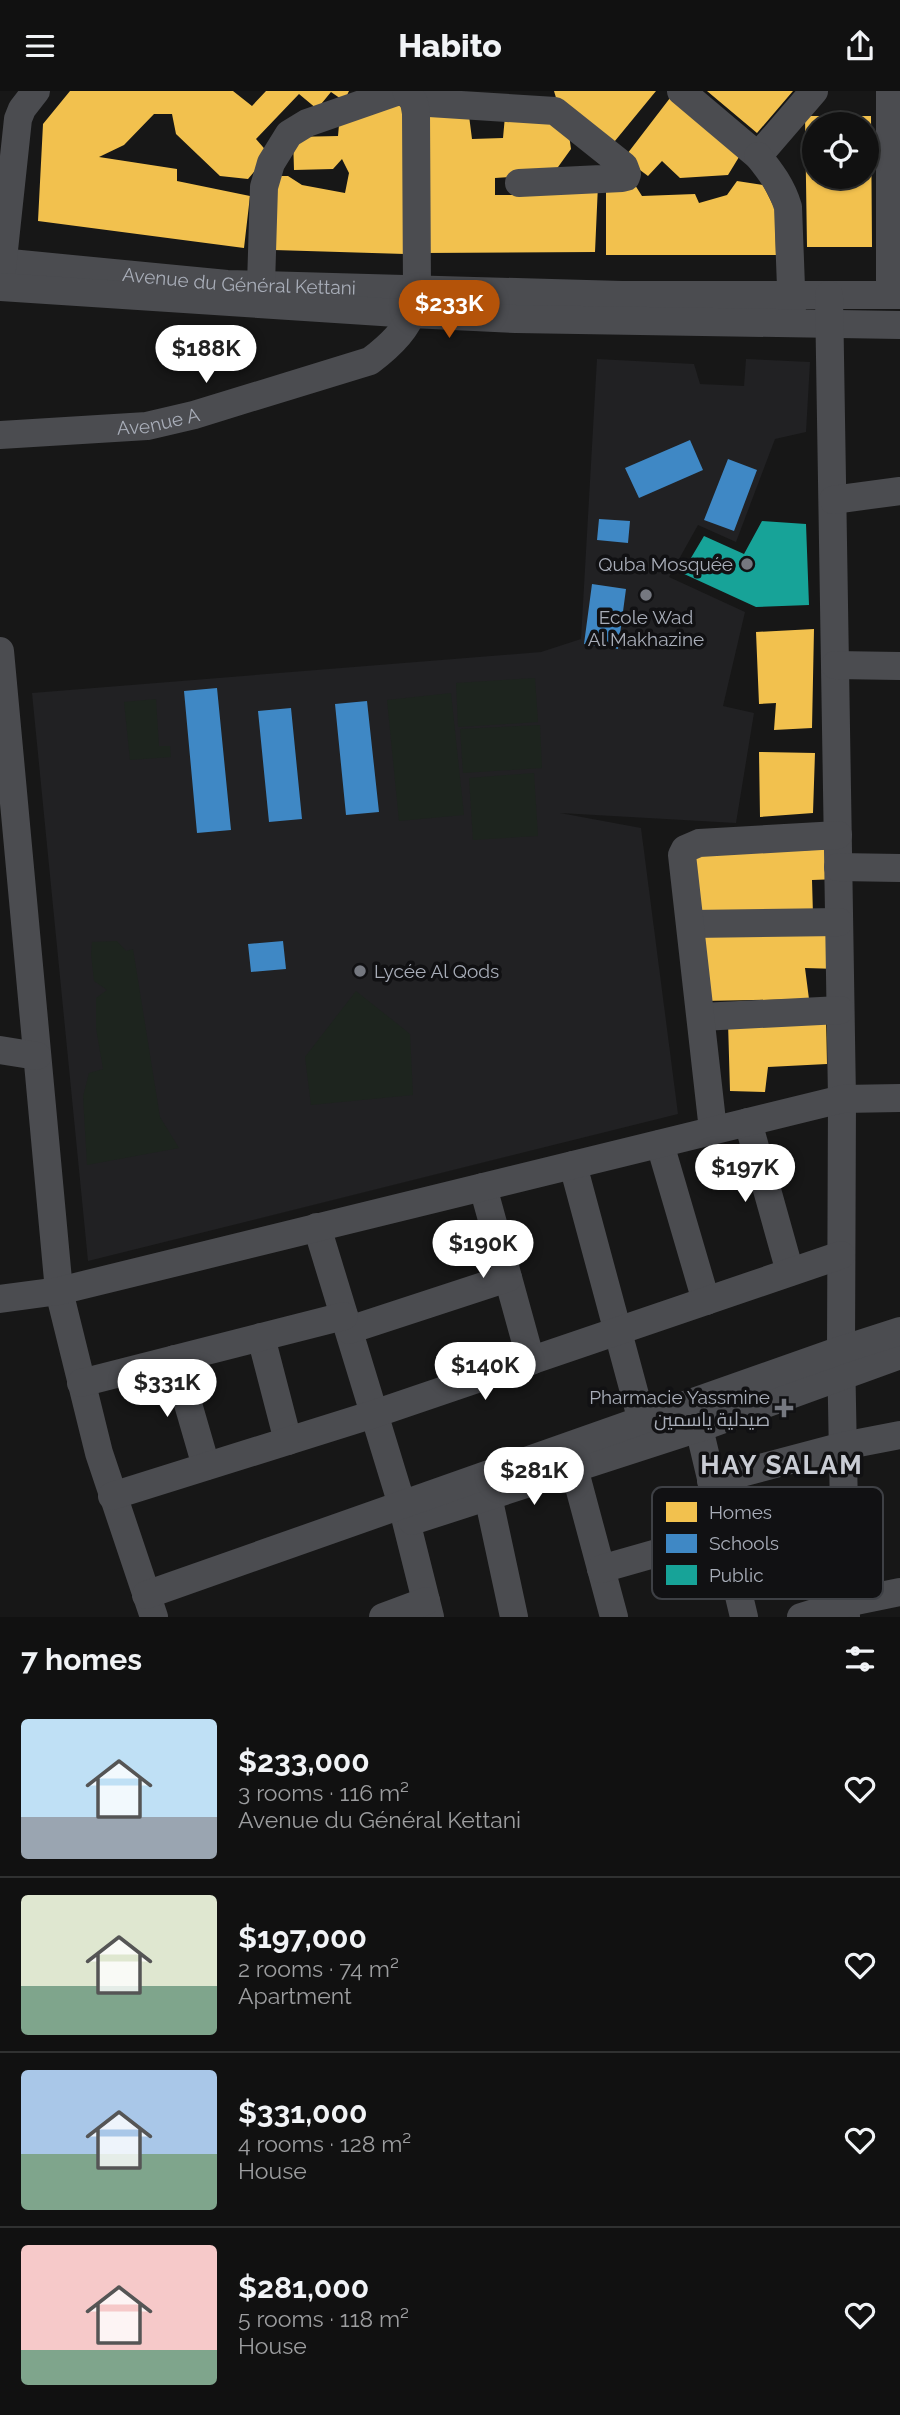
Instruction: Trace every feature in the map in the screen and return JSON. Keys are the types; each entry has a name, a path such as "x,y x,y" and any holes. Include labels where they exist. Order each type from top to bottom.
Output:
{"street":[{"path":"1,274 19,119 22,109 36,91"},
{"path":"681,91 758,156 784,193 788,207 792,323"},
{"path":"758,156 814,91"},
{"path":"890,91 895,295"},
{"path":"261,285 264,187 278,150 289,134 298,127 406,95 555,111 619,162 628,174 621,178 519,183"},
{"path":"406,95 416,113 414,302"},
{"name":"Avenue du Général Kettani","path":"1,274 261,285 414,302 622,295 895,295"},
{"name":"Avenue du Général Kettani","path":"1,274 414,302 792,323 900,325"},
{"path":"829,295 841,1010 844,1487"},
{"name":"Avenue A","path":"0,435 147,426 194,415 370,361 393,341 414,302"},
{"path":"833,500 900,491"},
{"path":"0,652 59,1291 99,1453 150,1607 404,1514 841,1363 900,1355"},
{"path":"835,665 900,666"},
{"path":"713,1131 682,855 685,849 699,843 838,835"},
{"path":"838,867 900,868"},
{"path":"691,924 839,922"},
{"path":"701,1017 841,1010"},
{"path":"0,1050 37,1056"},
{"path":"0,1299 59,1291 842,1099 900,1098"},
{"path":"748,1122 790,1272"},
{"path":"660,1143 706,1301"},
{"path":"573,1165 645,1432"},
{"path":"482,1187 531,1360"},
{"path":"317,1227 404,1514 428,1609 383,1617"},
{"path":"112,1496 374,1414 841,1255"},
{"path":"81,1383 261,1337 346,1323 508,1278"},
{"path":"404,1514 488,1496 574,1468 645,1432 699,1428 841,1363 900,1331"},
{"path":"261,1337 288,1441"},
{"path":"175,1359 206,1466"},
{"path":"699,1428 712,1487"},
{"path":"711,1481 843,1446 900,1435"},
{"path":"574,1468 614,1617"},
{"path":"488,1496 514,1617"},
{"path":"601,1569 652,1554"},
{"path":"883,1598 900,1592"},
{"path":"740,1599 744,1617"},
{"path":"801,1617 846,1610 879,1599"}],"shaded area":[{"name":"Lycée Al Qods","path":"597,359 694,364 700,384 744,386 746,359 810,362 806,432 775,439 736,542 698,525 669,577 745,612 723,706 754,713 736,823 560,813 641,828 678,1114 88,1261 32,693 541,652 581,639"},
{"path":"535,678 538,722 458,727 456,683"},
{"path":"451,693 464,815 399,821 387,700"},
{"path":"156,699 159,746 170,746 171,757 130,760 124,702"},
{"path":"540,725 542,768 463,773 460,729"},
{"path":"534,773 538,836 473,840 469,778"},
{"path":"117,941 126,951 133,949 160,1117 179,1148 87,1165 83,1097 89,1073 103,1069 96,1028 96,998 107,990 94,981 92,942"},
{"path":"356,991 410,1034 413,1095 311,1105 305,1057"}],"building: Homes":[{"path":"70,91 233,91 252,106 266,91 349,91 344,101 331,92 317,109 299,94 256,139 269,154 248,179 220,176 176,134 172,114 154,114 124,145 99,157 177,169 177,181 250,196 244,248 38,221 43,124"},
{"path":"554,91 656,91 610,147 560,111"},
{"path":"707,91 793,91 757,133"},
{"path":"670,98 739,157 728,175 680,178 662,161 648,176 624,158"},
{"path":"373,104 406,106 405,254 274,250 272,176 288,176 302,185 345,193 349,173 342,159 333,169 294,170 293,137 338,136 340,114 373,115"},
{"path":"468,108 472,139 503,138 505,116 557,123 569,135 571,149 553,174 495,178 495,195 546,195 598,185 595,252 423,253 420,109"},
{"path":"606,181 635,185 642,196 695,194 699,203 727,195 737,181 763,185 775,209 776,255 606,255"},
{"path":"806,189 872,189 872,247 807,247"},
{"path":"814,629 812,728 774,730 776,703 759,704 756,632"},
{"path":"759,752 815,753 813,813 760,817"},
{"path":"836,849 838,879 812,880 813,915 696,920 693,855"},
{"path":"837,934 838,969 805,968 809,999 703,1001 699,935"},
{"path":"826,1019 827,1064 768,1067 765,1092 730,1091 728,1022"}],"building: Schools":[{"path":"690,440 703,470 639,498 625,468"},
{"path":"728,459 757,470 734,531 704,520"},
{"path":"599,519 630,521 628,543 597,540"},
{"path":"592,584 626,589 618,649 584,644"},
{"path":"217,688 231,830 197,833 184,691"},
{"path":"367,701 379,812 346,815 335,704"},
{"path":"291,708 302,819 269,822 258,711"},
{"path":"283,941 286,969 251,972 248,944"}],"building: Public":[{"name":"Quba Mosquée","path":"762,521 806,524 809,605 756,607 682,573 704,536 744,554"}],"place":[{"name":"Quba Mosquée","path":"747,564"},
{"name":"Ecole Wad Al Makhazine","path":"646,595"},
{"name":"Lycée Al Qods","path":"360,971"},
{"name":"Pharmacie Yassmine صيدلية ياسمين","path":"784,1408"}],"district":[{"name":"HAY SALAM","path":"782,1465"}]}
